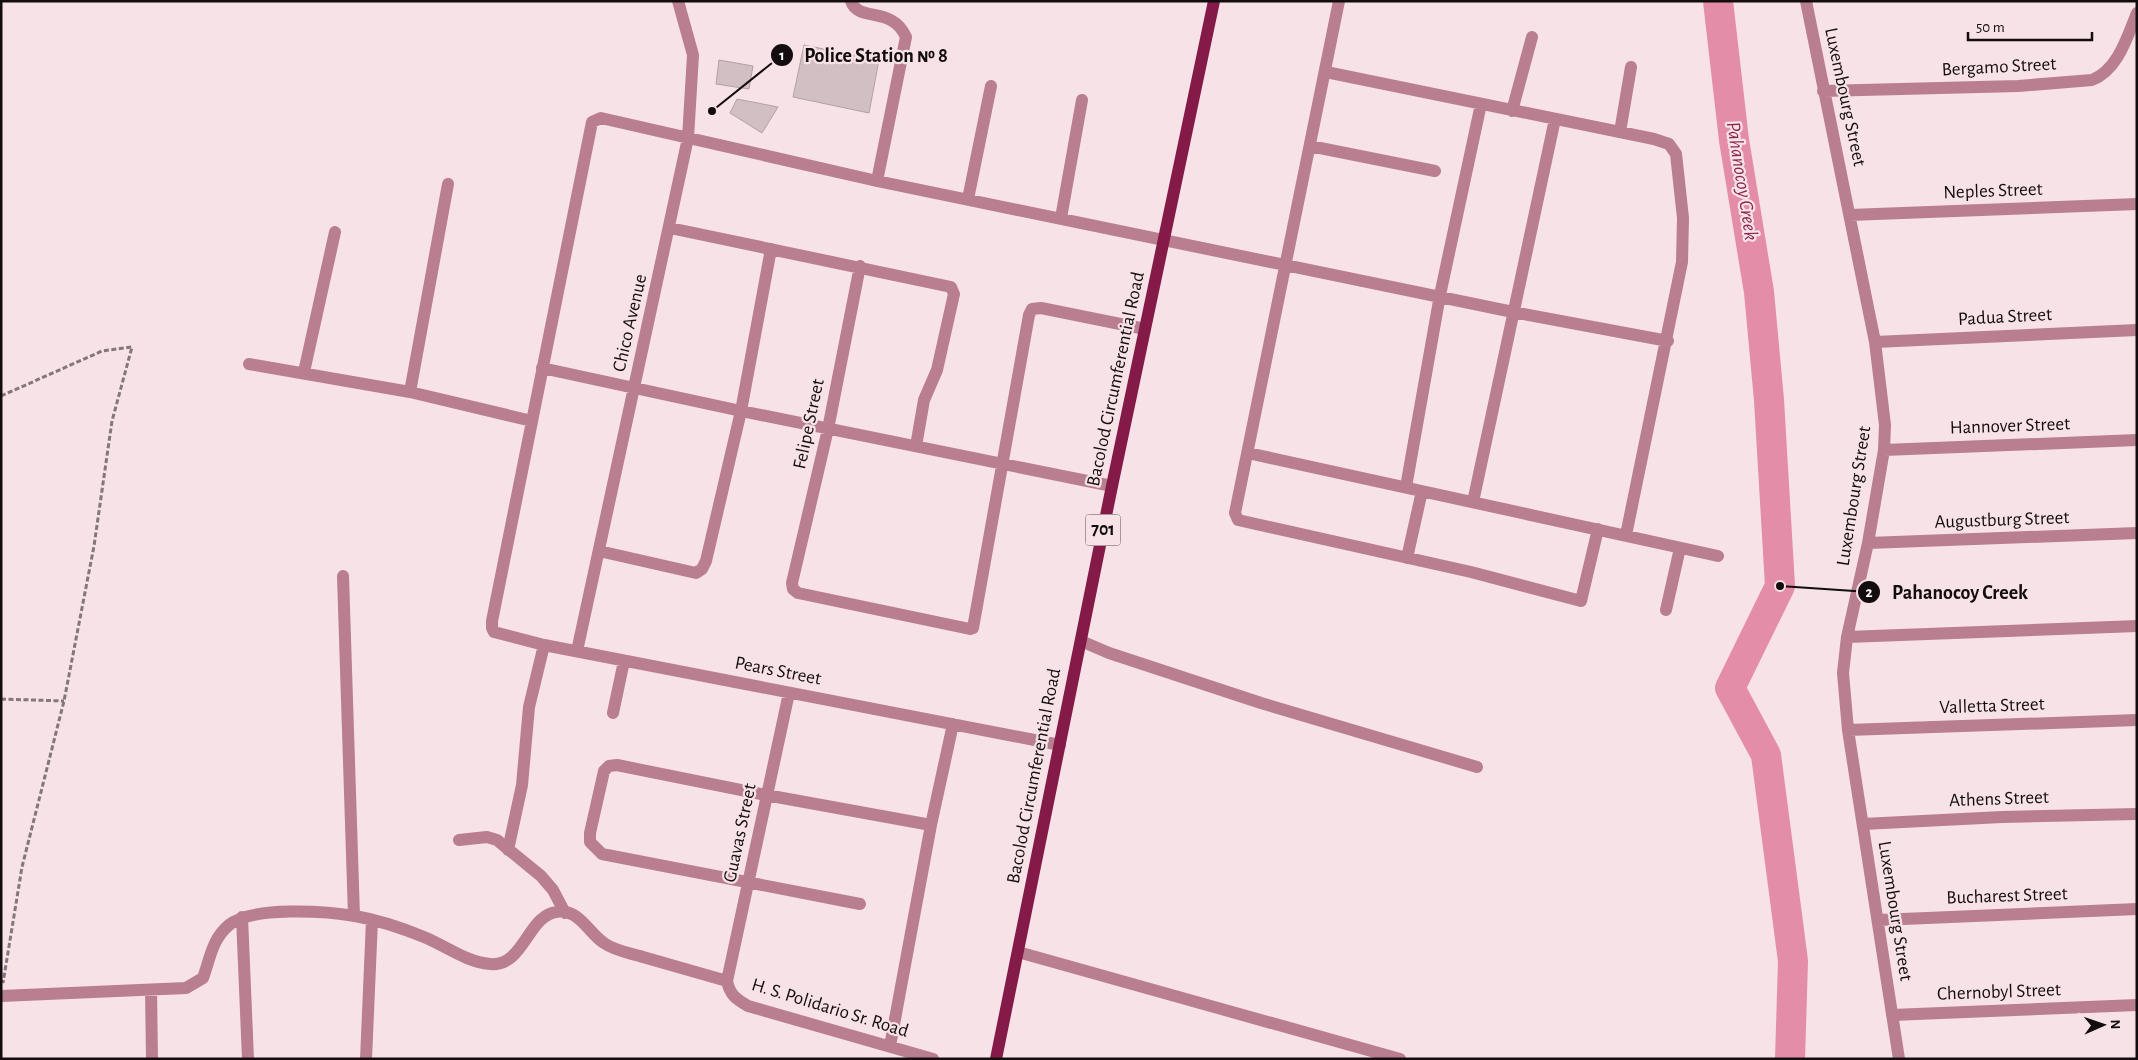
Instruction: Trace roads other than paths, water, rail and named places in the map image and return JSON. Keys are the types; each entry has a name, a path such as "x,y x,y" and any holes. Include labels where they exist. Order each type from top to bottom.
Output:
{"main road":[{"name":"Bacolod Circumferential Road","path":"996,1059 1112,486 1214,1"}],"street":[{"name":"Chico Avenue","path":"577,651 688,138 693,55 678,1"},
{"path":"851,1 852,6 859,11 892,19 898,23 906,37 877,181"},
{"path":"1339,1 1326,72 1284,264 1235,513 1238,520 1471,572 1581,601 1598,529"},
{"name":"Luxembourg Street","path":"1806,1 1875,342 1885,425 1884,450 1868,544 1847,637 1844,673 1848,730 1879,920 1899,1059"},
{"name":"Bergamo Street","path":"1823,91 2018,86 2092,80 2103,76 2111,68 2137,13"},
{"path":"1512,111 1532,37"},
{"path":"1620,132 1631,67"},
{"path":"1326,72 1620,132 1669,144 1676,154 1683,218 1682,262 1668,341 1626,535"},
{"path":"968,199 991,86"},
{"path":"1061,218 1082,100"},
{"path":"1406,488 1440,296 1481,104"},
{"path":"249,364 304,372 410,392 532,421 592,122 600,118 877,181 1513,312 1668,341"},
{"path":"1473,502 1555,119"},
{"path":"1310,146 1435,171"},
{"path":"410,392 448,184"},
{"name":"Neples Street","path":"1850,215 2137,204"},
{"path":"670,228 860,266 951,287 954,294 937,370 924,400 916,446"},
{"path":"304,372 335,232"},
{"path":"599,551 696,573 702,569 706,561 741,411 771,249"},
{"name":"Felipe Street","path":"860,266 828,429 792,583 793,589 798,593 970,629 973,628 988,555 1001,464"},
{"path":"1001,464 1028,315 1032,310 1041,308 1146,329"},
{"name":"Padua Street","path":"1875,342 2137,330"},
{"path":"542,368 634,389 1112,486"},
{"name":"Pears Street","path":"532,421 492,628 499,635 624,661 1060,744"},
{"name":"Hannover Street","path":"1884,450 2137,440"},
{"path":"1248,453 1718,556"},
{"path":"1407,558 1422,491"},
{"name":"Augustburg Street","path":"1868,544 2137,533"},
{"path":"1666,610 1680,548"},
{"path":"343,576 354,916"},
{"path":"1847,637 2137,626"},
{"path":"1081,641 1109,653 1261,703 1477,767"},
{"path":"508,850 522,785 528,707 544,645"},
{"path":"613,713 624,661"},
{"name":"Guavas Street","path":"727,981 789,693"},
{"name":"Valletta Street","path":"1848,730 2137,720"},
{"path":"890,1046 931,825 954,724"},
{"path":"860,904 602,854 590,842 590,833 604,771 609,766 617,765 766,796 931,825"},
{"name":"Athens Street","path":"1863,824 2002,817 2137,814"},
{"path":"459,840 487,837 497,840 541,876 553,890 565,912"},
{"name":"Bucharest Street","path":"1879,920 2137,909"},
{"path":"2,990 151,990 186,988 196,984 203,978 210,952 218,937 229,925 242,917 302,913 354,916 372,920 425,938 477,962 492,964 504,961 517,950 540,922 552,913 565,912 577,916 596,937 615,949 727,981"},
{"path":"242,917 248,1059"},
{"path":"366,1059 372,920"},
{"path":"1018,952 1400,1059"},
{"name":"H. S. Polidario Sr. Road","path":"727,981 729,991 735,999 748,1006 933,1059"},
{"path":"151,990 152,1059"},
{"name":"Chernobyl Street","path":"1892,1015 2137,1005"}],"waterway":[{"name":"Pahanocoy Creek","path":"1718,1 1734,140 1759,292 1769,400 1780,586 1730,688 1766,755 1793,961 1790,1059"}],"place":[{"name":"Police Station № 8","path":"712,111"},
{"name":"Pahanocoy Creek","path":"1780,586"}]}
